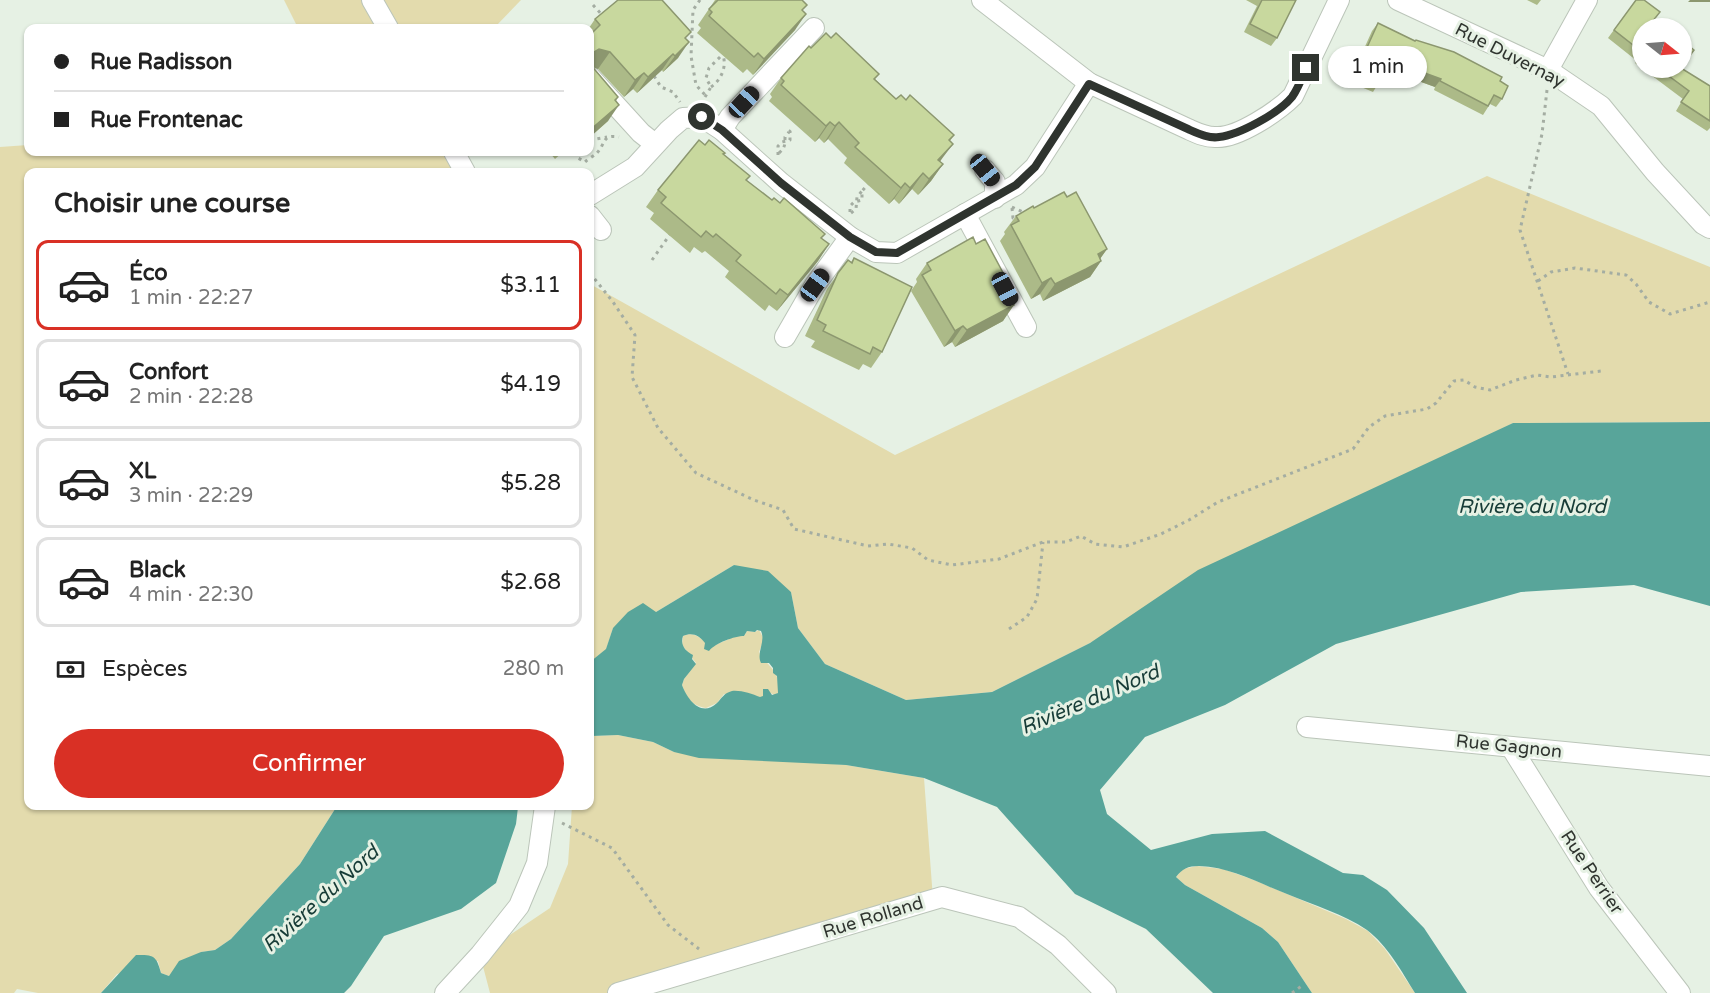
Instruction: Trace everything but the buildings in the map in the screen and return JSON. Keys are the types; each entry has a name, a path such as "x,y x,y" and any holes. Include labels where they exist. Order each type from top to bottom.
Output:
{"street":[{"path":"372,0 386,24"},
{"path":"982,0 1089,84 1204,135 1218,138 1236,133 1283,107 1293,96 1339,0"},
{"name":"Rue Duvernay","path":"1398,0 1548,70 1601,106 1655,172 1703,224 1710,228"},
{"path":"1548,70 1587,0"},
{"path":"722,130 730,117 814,28"},
{"path":"594,81 648,139"},
{"path":"594,193 635,167 648,139 693,117 722,130 781,183 850,237 876,252 897,253 966,214 1004,199 1035,167 1089,84"},
{"path":"985,170 1004,199"},
{"path":"966,214 1026,327"},
{"path":"785,337 815,285 850,237"},
{"name":"Rue Gagnon","path":"1308,727 1710,766"},
{"name":"Rue Perrier","path":"1511,747 1599,888 1680,993"},
{"path":"445,993 480,955 519,906 537,863 544,810"},
{"name":"Rue Rolland","path":"618,993 942,897 1019,917 1058,945 1106,993"}],"path":[{"path":"698,0 693,10 691,56 696,85 706,96"},
{"path":"593,5 610,24"},
{"path":"711,87 706,78 709,68 727,50"},
{"path":"651,71 661,87 673,92 693,117 711,87 718,82 724,68 723,54"},
{"path":"1548,70 1542,134 1520,230 1568,374"},
{"path":"776,157 784,149 785,137 791,130"},
{"path":"594,139 617,136 633,141 648,139"},
{"path":"594,155 607,137"},
{"path":"579,156 578,158 585,162 593,156"},
{"path":"849,215 850,206 862,200 862,191 873,179"},
{"path":"1004,199 1027,212"},
{"path":"1004,199 1013,218 1017,219 1027,212"},
{"path":"1027,212 1027,220"},
{"path":"652,260 674,229"},
{"path":"1538,281 1551,272 1575,268 1611,272 1626,275 1649,302 1670,314 1710,302"},
{"path":"594,278 614,302 635,335 632,377 658,428 696,473 754,500 783,510 794,529 868,546 888,544 912,548 928,560 952,565 999,559 1043,542 1066,542 1081,536 1095,544 1123,547 1161,534 1218,502 1353,449 1368,427 1385,416 1427,409 1436,403 1454,381 1464,380 1475,387 1490,390 1537,375 1551,377 1601,371"},
{"path":"1009,628 1027,617 1037,599 1043,542"},
{"path":"544,810 612,848 668,925 717,963"},
{"path":"1292,993 1304,984"}],"shaded area":[{"path":"284,0 521,0 498,24 296,24"},
{"path":"24,145 24,156 461,156 467,168 24,168 24,810 334,810 300,864 231,939 215,950 201,952 169,976 161,973 158,961 117,974 101,993 38,993 17,989 14,993 0,993 0,147"},
{"path":"1487,176 1710,267 1710,422 1513,423 992,692 906,700 825,664 798,628 791,592 734,565 656,612 613,628 606,650 594,659 594,286 895,455"},
{"path":"759,630 764,639 759,652 776,674 778,693 775,695 763,690 763,697 724,694 717,703 706,708 690,701 682,685 696,663 682,645 683,636 695,635 713,646 736,636 744,636 747,631"},
{"path":"618,735 653,742 674,752 846,765 924,778 933,899 618,993 490,993 480,955 550,908 568,864 572,810 594,810 594,736"},
{"path":"1197,866 1223,869 1254,880 1346,919 1368,931 1385,949 1415,993 1312,993 1278,942 1262,928 1185,885 1176,877 1183,869"}],"water":[{"name":"Rivière du Nord","path":"1710,422 1710,606 1634,585 1521,592 1336,644 1225,705 1145,737 1100,790 1107,814 1151,850 1212,834 1265,831 1343,873 1363,875 1387,890 1424,928 1467,993 1415,993 1381,943 1358,924 1233,872 1199,866 1183,870 1176,877 1185,885 1262,928 1278,942 1312,993 1213,993 1146,929 1075,894 997,807 924,778 846,765 699,758 674,752 653,742 618,735 594,736 594,659 606,649 613,628 628,612 643,603 656,612 734,565 768,571 791,592 798,628 825,664 906,700 992,692 1090,643 1198,570 1513,423","holes":["747,631 761,631 761,663 769,663 773,668 773,673 777,676 778,693 772,695 768,689 763,689 763,696 760,697 732,691 725,694 711,707 705,708 700,708 691,701 682,685 696,664 692,659 693,655 684,647 683,636 689,634 698,636 705,643 704,649 709,651 725,640 744,636"]},
{"name":"Rivière du Nord","path":"334,810 518,810 516,824 496,883 461,909 384,936 344,993 101,993 136,955 153,957 161,973 169,976 179,961 201,952 215,950 231,939 300,864"}],"route":[{"path":"702,117 722,130 781,183 850,237 876,252 897,253 1016,185 1035,167 1089,84 1188,129 1218,138 1236,133 1283,107 1293,96 1306,68"}]}
